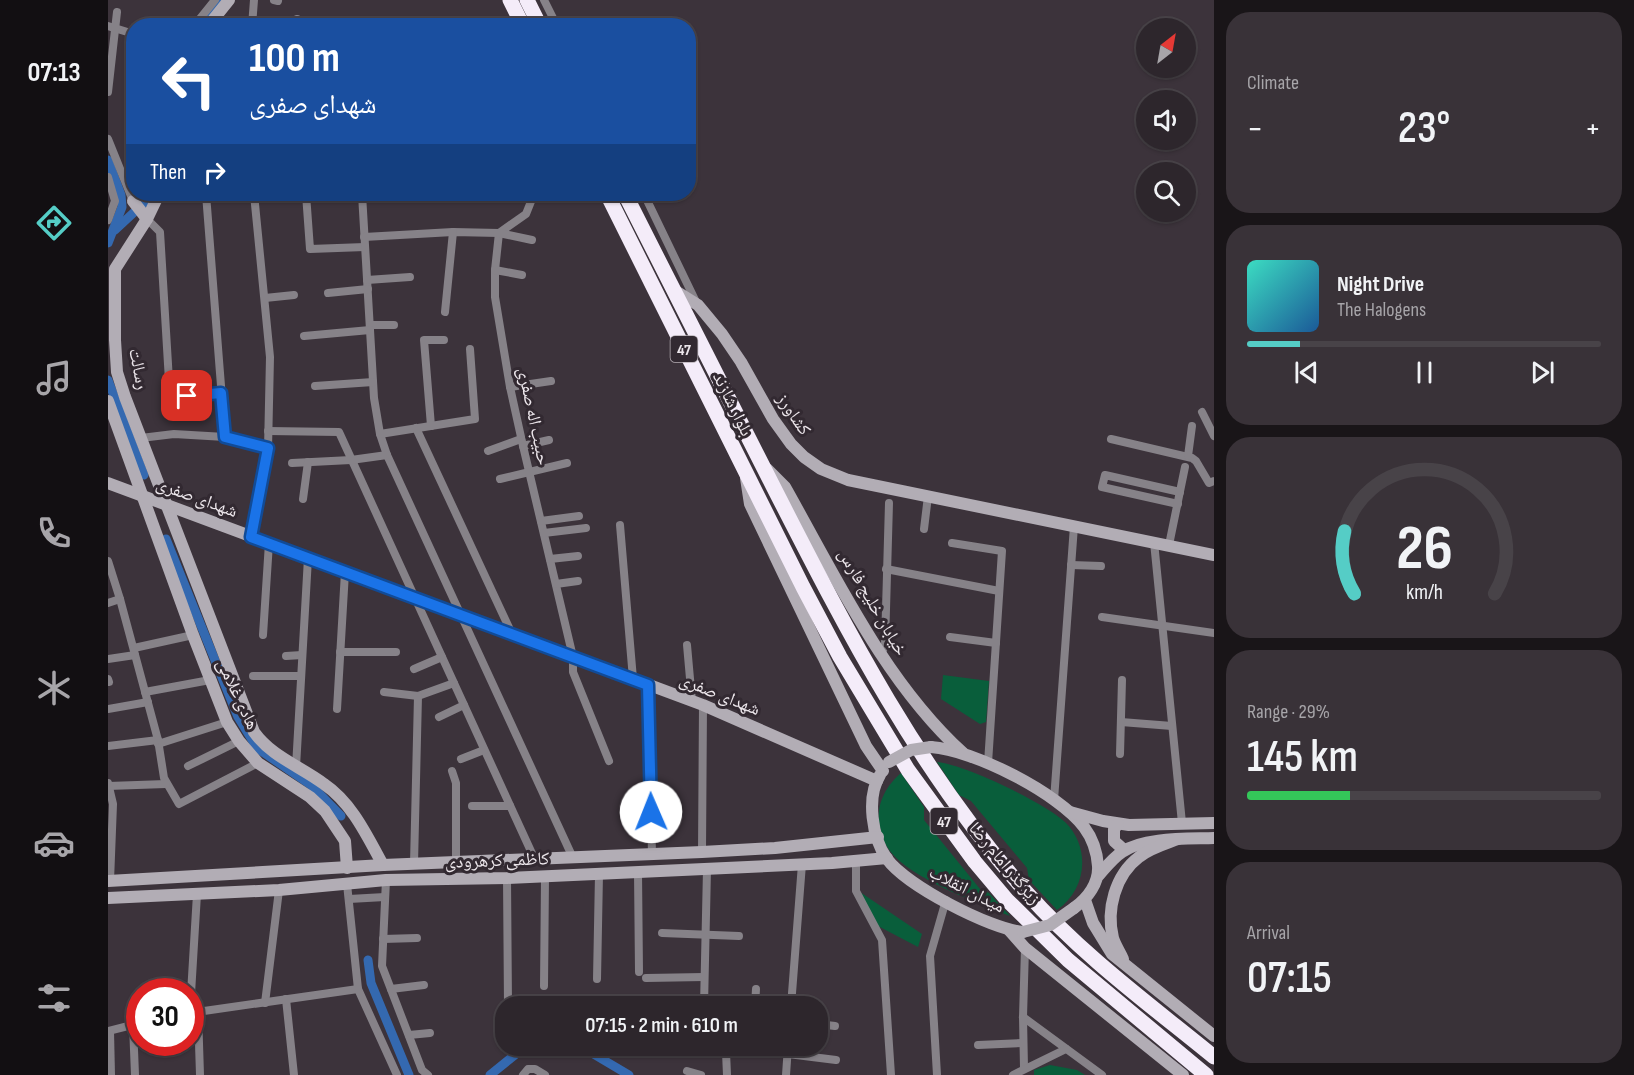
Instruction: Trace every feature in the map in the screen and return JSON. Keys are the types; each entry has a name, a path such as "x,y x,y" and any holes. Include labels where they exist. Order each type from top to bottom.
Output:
{"highway":[{"path":"510,0 519,18"},
{"path":"527,0 536,18"},
{"name":"بلوار شازند","path":"610,201 761,504"},
{"name":"بلوار شازند","path":"629,201 778,496"},
{"name":"زیرگذر امام رضا","path":"778,496 885,698 962,816 1028,895 1083,950 1214,1057"},
{"name":"زیرگذر امام رضا","path":"761,504 824,627 873,714 908,770 975,862 1007,900 1068,960 1206,1075"}],"main road":[{"path":"215,18 230,0"},
{"path":"139,201 147,219"},
{"name":"رسالت","path":"156,201 147,219 111,266 117,372 167,505"},
{"name":"کشاورز","path":"674,290 698,305 722,334 773,419 791,444 821,469 848,480 1214,555"},
{"name":"رسالت","path":"108,401 113,425 143,496"},
{"name":"خیابان خلیج فارس","path":"762,463 785,487 881,655 912,699 940,732 963,753"},
{"path":"744,471 750,504 866,746 883,771 910,750 931,747 963,753 988,763 1054,800 1070,812 1094,842 1099,875"},
{"name":"شهدای صفری","path":"108,483 883,771"},
{"name":"هادی غلامی","path":"143,496 227,722 239,741 258,763 310,797 325,811 345,841 348,868"},
{"name":"هادی غلامی","path":"167,505 254,732 266,747 324,784 340,798 357,818 383,865"},
{"path":"193,635 212,627"},
{"name":"میدان انقلاب","path":"883,771 872,797 872,817 886,858 900,873 921,888 1009,930 1023,932 1050,925 1080,904 1099,875 1124,850"},
{"path":"1070,812 1118,824 1214,823"},
{"path":"339,829 357,818"},
{"path":"1118,824 1114,829 1114,841 1124,850 1140,843 1214,838"},
{"name":"کاظمی کرهرودی","path":"109,881 383,865 774,848 878,837"},
{"path":"1128,968 1114,940 1111,926 1110,911 1117,885 1126,870 1138,857 1178,839"},
{"path":"830,841 832,863"},
{"name":"کاظمی کرهرودی","path":"108,898 279,890 386,880 545,877 856,862 886,858"},
{"path":"204,894 210,876"},
{"path":"1080,904 1112,954 1214,1036"},
{"path":"1009,930 1025,948 1183,1075"}],"street":[{"path":"200,18 215,0"},
{"path":"253,18 254,0"},
{"path":"544,0 553,18"},
{"path":"108,92 111,27 117,12"},
{"path":"111,27 126,32"},
{"path":"108,139 126,175"},
{"path":"108,177 115,201 108,220"},
{"path":"207,201 225,437"},
{"path":"251,537 268,448 270,357 255,201"},
{"path":"307,201 310,249 453,232 500,233 532,240"},
{"path":"362,201 373,382 380,434 387,455 573,858"},
{"path":"500,233 526,213 531,201"},
{"path":"647,201 698,305"},
{"path":"147,219 160,232 170,397 221,393"},
{"path":"445,312 453,232"},
{"name":"حبیب اله صفری","path":"500,233 495,270 495,297 510,387 573,657 573,672 609,761"},
{"path":"495,270 522,275"},
{"path":"328,293 410,277"},
{"path":"265,298 294,295"},
{"path":"304,336 394,325"},
{"path":"431,426 424,340 444,340"},
{"path":"380,434 475,419 470,350"},
{"path":"510,387 551,381"},
{"path":"315,386 373,382"},
{"path":"1202,412 1214,436"},
{"path":"1188,456 1192,426"},
{"path":"416,428 512,634"},
{"path":"268,431 339,432 535,860"},
{"path":"141,438 174,434 225,437 268,448"},
{"path":"1111,439 1188,456 1196,461 1209,483 1214,481"},
{"path":"488,451 522,442 549,440"},
{"path":"292,463 351,460 387,455"},
{"path":"303,499 308,462"},
{"path":"500,479 567,463"},
{"path":"1169,545 1185,467"},
{"path":"1178,504 1102,487 1105,475 1180,492"},
{"path":"924,529 928,496"},
{"path":"881,655 885,645 889,503"},
{"path":"541,521 579,516"},
{"path":"620,525 633,679"},
{"path":"1054,800 1074,526"},
{"path":"544,533 586,528"},
{"path":"1154,542 1182,823"},
{"path":"263,635 268,543"},
{"path":"952,543 1002,551 988,763"},
{"path":"550,559 578,556"},
{"path":"296,767 308,558"},
{"path":"108,561 135,651 166,784 179,804 258,763"},
{"path":"1071,565 1101,566"},
{"path":"886,569 999,591"},
{"path":"337,710 345,572"},
{"path":"556,585 578,580"},
{"path":"108,603 120,599"},
{"path":"1102,617 1214,633"},
{"path":"108,659 193,635"},
{"path":"950,637 996,643"},
{"path":"687,645 698,703 702,852"},
{"path":"340,652 396,652"},
{"path":"286,656 302,655"},
{"path":"414,669 442,657"},
{"path":"253,676 301,676"},
{"path":"145,692 210,680"},
{"path":"1120,754 1122,680"},
{"path":"384,692 418,696 454,683"},
{"path":"648,685 652,854"},
{"path":"414,864 418,696"},
{"path":"108,709 148,702"},
{"path":"439,717 464,705"},
{"path":"108,746 158,742 227,722"},
{"path":"1121,722 1172,726"},
{"path":"188,766 239,741"},
{"path":"461,759 484,750"},
{"path":"452,771 456,783 456,862"},
{"path":"109,881 113,804 108,785 166,784"},
{"path":"472,806 510,806"},
{"path":"856,862 856,891 882,939 891,1075 882,1075"},
{"path":"792,996 802,864"},
{"path":"704,996 706,869"},
{"path":"638,872 643,975 704,977"},
{"path":"597,979 599,874"},
{"path":"544,986 545,877"},
{"path":"507,878 508,996"},
{"path":"386,880 382,966 422,1070 428,1075"},
{"path":"347,884 358,989 397,1075"},
{"path":"265,1003 279,890"},
{"path":"196,978 204,894"},
{"path":"349,899 385,897"},
{"path":"937,1075 930,956 946,900"},
{"path":"662,933 739,936"},
{"path":"383,939 417,938"},
{"path":"1024,1068 1025,948"},
{"path":"391,989 424,985"},
{"path":"756,988 756,996"},
{"path":"204,1011 358,989"},
{"path":"286,999 294,1075"},
{"path":"1023,1017 1102,1075"},
{"path":"828,1025 835,1026"},
{"path":"111,1075 109,1031 126,1027"},
{"path":"408,1035 430,1033"},
{"path":"978,1045 1023,1043"},
{"path":"1013,1075 1066,1049"},
{"path":"135,1056 135,1075"},
{"path":"198,1056 200,1075"},
{"path":"726,1056 727,1075"},
{"path":"786,1075 788,1056"},
{"path":"817,1056 836,1060"},
{"path":"523,1075 528,1069 535,1069 544,1075"},
{"path":"687,1071 701,1075"}],"green space":[{"path":"943,675 989,681 986,722 980,724 941,699"},
{"path":"937,762 966,770 1004,786 1040,805 1065,822 1079,843 1082,856 1080,880 1067,902 1057,910 1029,880 1027,868 971,801 959,795"},
{"path":"901,773 924,807 924,820 980,889 989,893 1010,916 928,880 913,871 890,851 881,833 879,814 881,801 887,788"},
{"path":"860,892 922,934 918,947 878,926"},
{"path":"1050,1065 1077,1070 1085,1075 1034,1075 1034,1070"}],"waterway":[{"path":"207,18 223,0"},
{"path":"108,160 121,195 122,207 108,243"},
{"path":"115,230 146,201"},
{"path":"108,380 144,475"},
{"path":"166,539 238,717 257,748 311,785 341,816"},
{"path":"368,960 371,983 409,1075"},
{"path":"490,1075 514,1056"},
{"path":"597,1056 629,1075"}],"route":[{"path":"187,396 221,393 225,437 268,448 251,537 648,685 651,812"}]}
